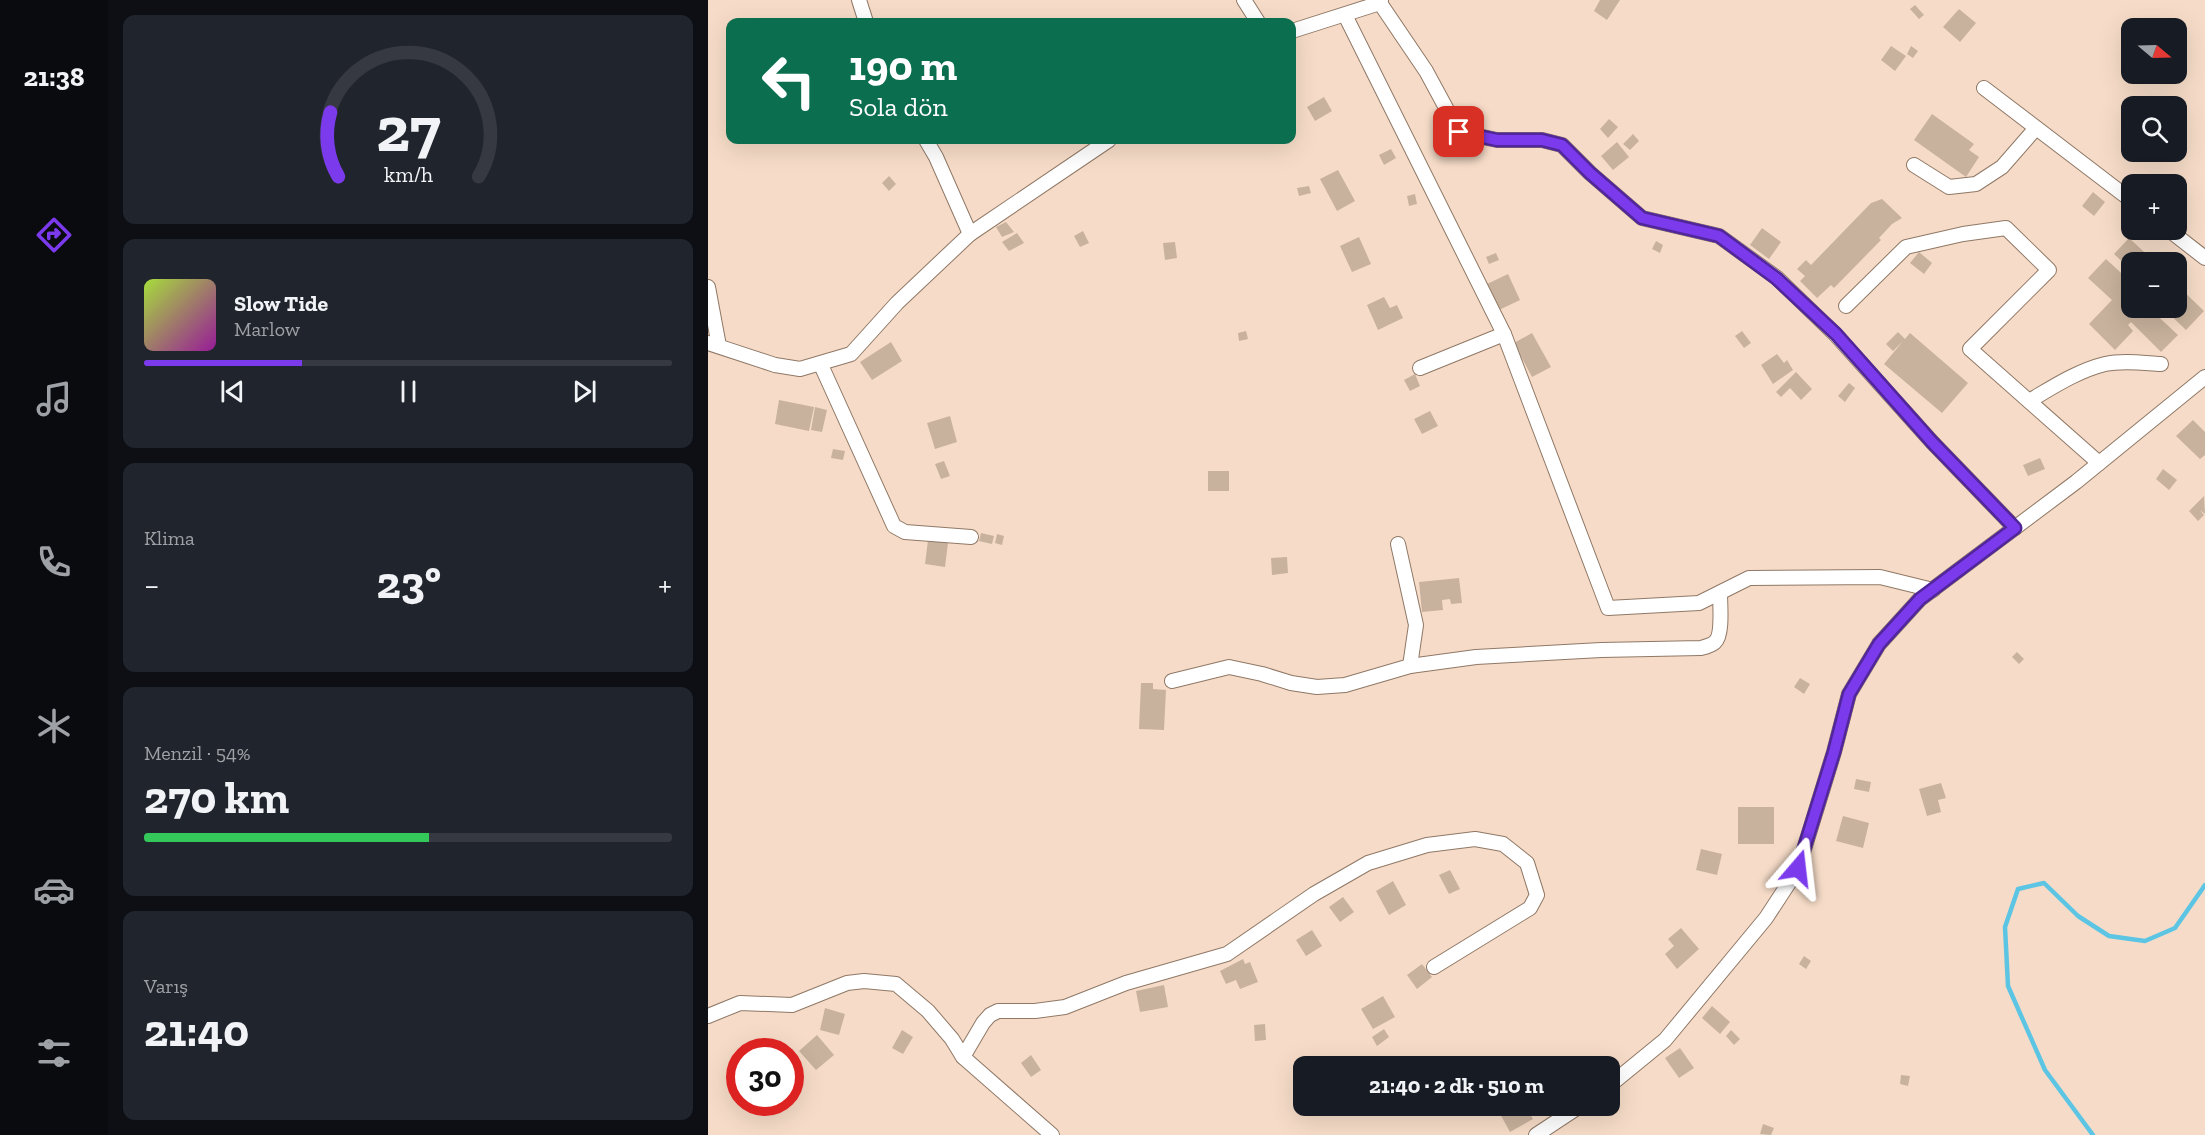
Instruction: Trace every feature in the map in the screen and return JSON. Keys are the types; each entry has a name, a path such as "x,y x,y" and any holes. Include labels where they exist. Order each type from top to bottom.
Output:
{"street":[{"path":"859,0 865,18"},
{"path":"1244,0 1255,18"},
{"path":"1296,30 1345,15 1380,1 1426,71 1459,132 1497,140 1542,140 1562,145 1590,173 1642,218 1719,236 1776,278 1836,334 1932,442 2015,528"},
{"path":"1345,15 1504,334 1608,608 1699,603 1749,578 1880,577 1933,590"},
{"path":"1984,88 2121,193"},
{"path":"1914,165 1949,188 1976,184 2002,167 2036,128"},
{"path":"928,144 970,234"},
{"path":"708,287 713,344 776,365 800,369 821,365 851,354 897,303 970,234 1103,144"},
{"path":"1846,306 1906,247 1963,234 2006,228 2049,270 1970,349 2099,464"},
{"path":"2182,240 2205,258"},
{"path":"1420,368 1504,334"},
{"path":"2029,401 2068,378 2106,364 2135,362 2162,364"},
{"path":"821,365 894,526 905,532 971,537"},
{"path":"1620,1077 1665,1040 1766,918 1798,868 1834,752 1849,694 1879,644 1920,599 2099,464 2205,377"},
{"path":"1398,544 1416,625 1410,666"},
{"path":"1172,681 1229,668 1317,687 1345,685 1410,666 1487,657 1601,650 1701,648 1715,643 1721,632 1720,593"},
{"path":"963,1057 983,1023 990,1015 998,1011 1035,1011 1065,1007 1126,983 1227,954 1314,894 1368,863 1427,845 1475,839 1503,844 1527,863 1537,895 1530,908 1434,967"},
{"path":"708,1016 740,1003 792,1005 847,983 864,981 896,984 928,1011 952,1039 963,1057 1052,1135"},
{"path":"1536,1135 1565,1116"}],"building":[{"path":"1600,0 1620,0 1607,20 1594,11"},
{"path":"1915,5 1924,15 1919,19 1910,9"},
{"path":"1959,9 1976,23 1960,42 1943,27"},
{"path":"1891,46 1906,56 1895,71 1881,60"},
{"path":"1911,46 1918,51 1913,58 1907,54"},
{"path":"1324,97 1332,111 1315,121 1307,107"},
{"path":"1932,114 1974,144 1969,150 1979,157 1966,177 1914,140"},
{"path":"1609,119 1618,127 1608,138 1600,129"},
{"path":"1633,134 1639,141 1630,150 1623,144"},
{"path":"1617,142 1629,157 1613,170 1601,156"},
{"path":"1391,149 1396,158 1384,165 1379,155"},
{"path":"1338,170 1355,201 1337,211 1320,179"},
{"path":"889,176 896,184 889,191 882,183"},
{"path":"1309,186 1311,193 1299,196 1297,188"},
{"path":"2093,192 2105,202 2094,216 2082,206"},
{"path":"1415,194 1417,204 1409,206 1407,196"},
{"path":"1882,199 1902,218 1892,224 1879,238 1881,240 1834,288 1831,285 1817,298 1800,281 1805,276 1797,269 1806,260 1811,265 1871,203"},
{"path":"1006,222 1014,232 1002,237 996,227"},
{"path":"1762,228 1781,242 1769,259 1750,245"},
{"path":"1083,231 1089,243 1080,247 1074,236"},
{"path":"1017,233 1024,243 1009,251 1002,242"},
{"path":"1359,237 1371,264 1352,272 1340,246"},
{"path":"2127,240 2131,240 2144,252 2121,252 2121,261 2114,254"},
{"path":"1656,241 1663,245 1660,253 1652,249"},
{"path":"1175,242 1177,258 1165,260 1163,243"},
{"path":"1919,252 1932,263 1924,274 1910,263"},
{"path":"1496,253 1499,260 1489,264 1486,257"},
{"path":"2106,259 2121,273 2121,318 2160,318 2178,335 2161,352 2131,322 2128,325 2133,331 2115,350 2089,324 2112,300 2088,278"},
{"path":"1508,274 1520,300 1497,311 1485,285"},
{"path":"2187,295 2204,311 2186,330 2173,318 2187,318"},
{"path":"1384,297 1390,308 1397,305 1403,318 1378,330 1367,305"},
{"path":"1246,331 1248,339 1239,341 1238,333"},
{"path":"1742,331 1751,343 1744,348 1735,336"},
{"path":"1898,332 1905,339 1910,333 1968,383 1942,413 1884,364 1903,341 1893,351 1886,344"},
{"path":"1532,333 1551,367 1532,377 1514,343"},
{"path":"891,342 902,361 872,380 860,362"},
{"path":"1777,354 1784,363 1787,360 1793,370 1773,384 1761,365"},
{"path":"1796,372 1812,389 1801,400 1790,388 1781,397 1776,392"},
{"path":"1415,374 1420,386 1410,391 1404,380"},
{"path":"1849,383 1855,388 1845,402 1838,396"},
{"path":"779,400 814,407 809,431 775,424"},
{"path":"815,407 827,410 822,432 811,430"},
{"path":"1430,411 1438,426 1422,434 1414,419"},
{"path":"950,416 957,442 935,449 927,423"},
{"path":"2193,420 2205,432 2205,455 2200,459 2176,436"},
{"path":"833,449 845,451 843,460 831,458"},
{"path":"2040,458 2045,469 2028,476 2023,465"},
{"path":"944,461 950,476 941,479 935,464"},
{"path":"2163,469 2177,480 2169,490 2156,479"},
{"path":"1208,471 1229,471 1229,491 1208,491"},
{"path":"2204,496 2205,514 2200,510 2204,515 2198,521 2189,511"},
{"path":"981,533 994,536 992,544 979,541"},
{"path":"997,534 1004,536 1002,545 995,543"},
{"path":"928,540 948,543 945,567 925,564"},
{"path":"1287,557 1288,573 1272,575 1271,558"},
{"path":"1459,578 1462,603 1451,604 1450,599 1442,600 1443,610 1422,612 1419,582"},
{"path":"2017,652 2024,659 2019,664 2012,657"},
{"path":"1800,678 1810,684 1804,694 1794,687"},
{"path":"1141,683 1153,683 1153,689 1166,690 1164,730 1139,729"},
{"path":"1856,779 1871,782 1869,792 1854,789"},
{"path":"1941,783 1946,798 1938,800 1941,812 1927,816 1919,789"},
{"path":"1738,807 1774,807 1774,844 1738,844"},
{"path":"1843,816 1869,823 1863,848 1836,841"},
{"path":"1701,849 1722,854 1717,875 1696,870"},
{"path":"1450,870 1460,889 1449,894 1439,875"},
{"path":"1393,881 1406,905 1389,915 1376,891"},
{"path":"1343,897 1354,912 1340,922 1329,907"},
{"path":"1681,928 1699,949 1677,969 1665,954 1674,946 1668,939"},
{"path":"1312,930 1322,946 1306,956 1296,940"},
{"path":"1804,956 1811,961 1806,969 1799,964"},
{"path":"1243,959 1245,964 1250,962 1258,982 1240,989 1236,980 1226,984 1220,971"},
{"path":"1422,964 1432,977 1417,989 1407,975"},
{"path":"1164,985 1168,1007 1140,1012 1136,991"},
{"path":"1383,996 1395,1017 1373,1029 1361,1009"},
{"path":"1712,1006 1730,1022 1720,1034 1702,1018"},
{"path":"825,1008 845,1014 839,1035 820,1030"},
{"path":"1265,1024 1266,1040 1255,1041 1254,1025"},
{"path":"1384,1029 1389,1037 1377,1046 1372,1037"},
{"path":"902,1030 913,1037 903,1054 892,1048"},
{"path":"1731,1030 1740,1039 1734,1045 1726,1036"},
{"path":"817,1035 834,1055 816,1070 804,1057 804,1047"},
{"path":"1680,1048 1694,1068 1679,1078 1665,1058"},
{"path":"1031,1055 1041,1070 1031,1077 1021,1063"},
{"path":"1901,1075 1910,1076 1908,1086 1900,1084"},
{"path":"1501,1116 1531,1116 1533,1119 1510,1132"},
{"path":"1763,1124 1774,1128 1771,1135 1760,1134"}],"waterway":[{"path":"2093,1135 2045,1070 2008,986 2005,927 2018,889 2044,883 2078,916 2109,936 2145,941 2175,928 2205,885"}],"route":[{"path":"1459,132 1497,140 1542,140 1562,145 1590,173 1642,218 1719,236 1776,278 1836,334 1932,442 2015,528 1920,599 1879,644 1849,694 1834,752 1798,868"}]}
